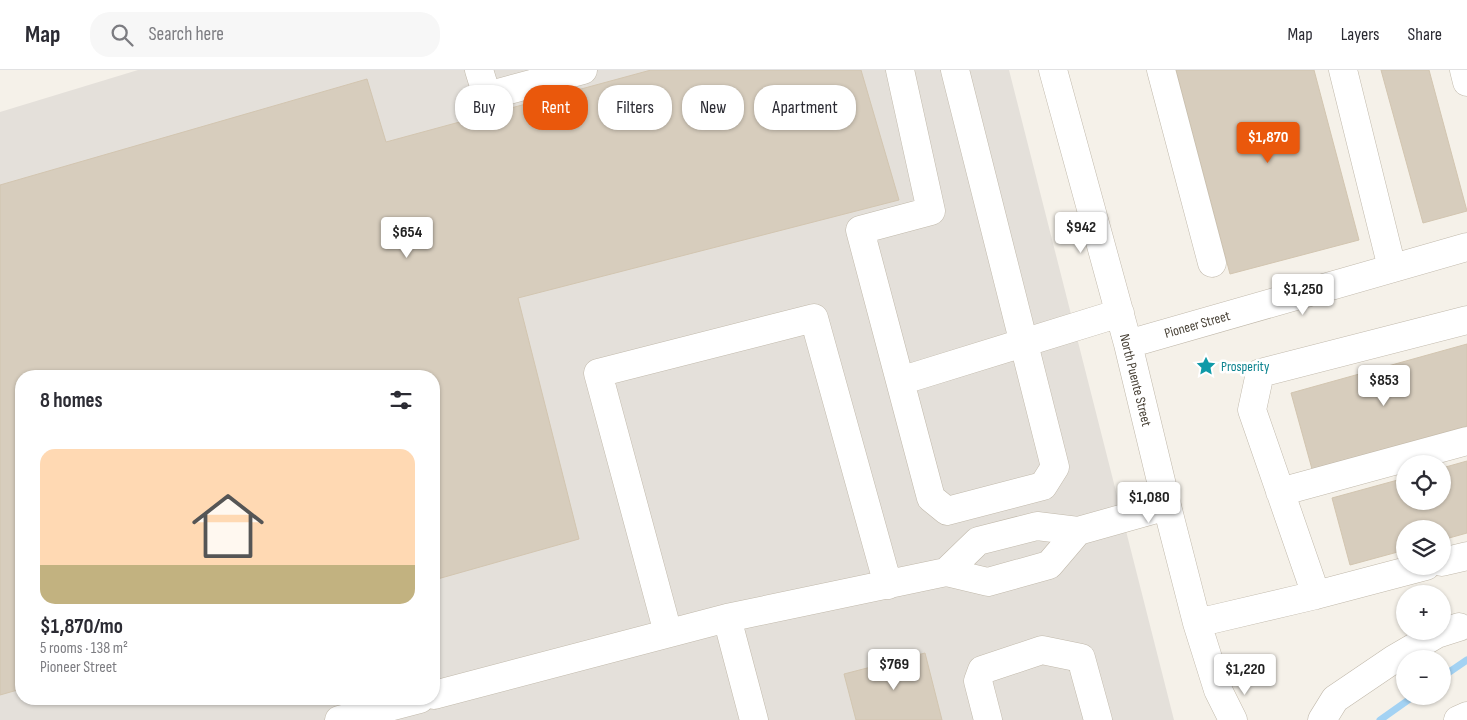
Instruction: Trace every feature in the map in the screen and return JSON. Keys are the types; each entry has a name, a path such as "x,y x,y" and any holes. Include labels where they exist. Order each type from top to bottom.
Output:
{"street":[{"path":"479,70 487,96 583,70"},
{"path":"900,70 931,211 860,230 930,498 947,511 1043,486 1055,467 955,70"},
{"name":"North Puente Street","path":"1053,70 1128,344 1197,623 1218,690 1233,720"},
{"path":"1161,70 1212,263"},
{"path":"1343,70 1392,268"},
{"path":"1464,70 1467,82"},
{"name":"Pioneer Street","path":"1128,344 1467,246"},
{"path":"900,381 1120,314"},
{"path":"668,633 598,373 814,318 888,585"},
{"path":"1316,595 1252,410 1260,373 1467,320"},
{"path":"1280,492 1467,441"},
{"path":"946,572 978,541 1037,526 1078,532 1167,506"},
{"path":"440,693 727,618 946,572 988,582 1049,565 1078,532"},
{"path":"1451,560 1467,556"},
{"path":"1197,623 1396,574"},
{"path":"727,618 754,720"},
{"path":"1322,720 1335,699 1394,659 1437,634 1459,627"},
{"path":"988,720 978,681 982,670 1042,650 1081,658 1098,720"},
{"name":"North Puente Street","path":"1218,690 1221,720"},
{"path":"340,720 397,705"},
{"path":"1458,720 1467,716"}],"shaded area":[{"path":"138,70 1009,70 1174,720 0,720 0,112"}],"building":[{"path":"651,70 861,70 899,200 518,298 579,539 440,578 440,370 15,370 15,691 0,695 0,185 367,79 386,142 455,123 455,130 513,130 513,107 523,105 523,130 588,130 588,87"},
{"path":"1176,70 1314,70 1359,240 1230,274"},
{"path":"1381,70 1429,70 1467,211 1423,223"},
{"path":"1467,344 1467,426 1312,469 1291,393"},
{"path":"1467,461 1467,533 1451,537 1451,520 1396,520 1396,552 1350,565 1332,498 1396,480 1396,510 1451,510 1451,465"},
{"path":"925,653 942,720 856,720 844,674"}],"waterway":[{"path":"1451,671 1467,660"},
{"path":"1380,720 1401,705"}],"place":[{"name":"Prosperity","path":"1206,366"}]}
